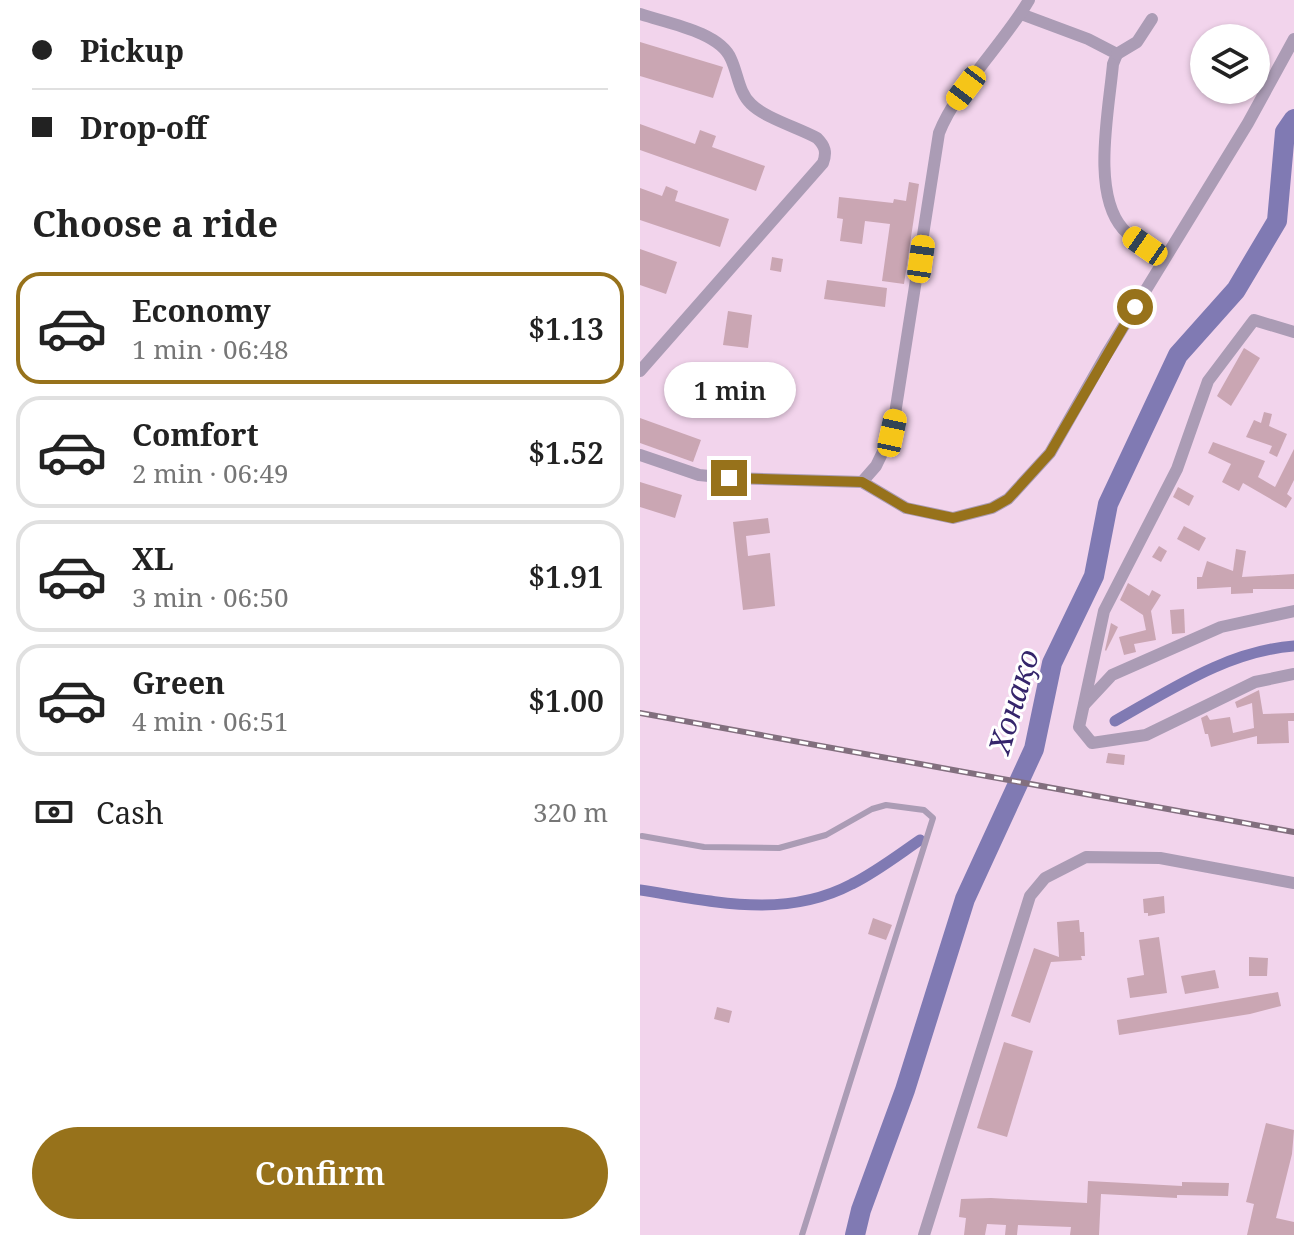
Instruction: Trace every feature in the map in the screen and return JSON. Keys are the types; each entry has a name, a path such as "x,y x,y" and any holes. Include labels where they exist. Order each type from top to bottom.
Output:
{"street":[{"path":"862,482 876,466 892,433 898,408 939,133 947,114 1029,0"},
{"path":"640,14 707,36 720,44 728,52 743,93 753,106 817,138 823,143 826,153 823,163 640,371"},
{"path":"1021,14 1088,39 1117,54"},
{"path":"1152,19 1137,42 1117,54 1113,64 1105,161 1107,201 1124,230 1164,259"},
{"path":"640,455 699,475 862,482 906,508 953,518 992,508 1008,499 1050,453 1248,123 1294,39"},
{"path":"1294,332 1254,320 1208,381 1177,469 1104,611 1079,727 1092,743 1146,735 1255,682 1294,674"},
{"path":"1081,707 1112,675 1221,627 1294,611"},
{"path":"924,1235 1030,896 1045,878 1086,857 1160,858 1294,883"}],"lane":[{"path":"642,836 704,847 779,848 826,835 872,809 886,805 924,810 933,818 802,1235"}],"building":[{"path":"640,42 723,67 713,98 640,76"},
{"path":"640,124 695,144 700,130 716,136 712,147 765,166 756,191 640,150"},
{"path":"909,182 919,184 904,284 882,281 890,224 865,221 862,244 840,241 843,219 837,218 839,197 893,203 894,199 906,201"},
{"path":"666,186 678,191 675,201 729,219 720,247 640,220 640,188 662,196"},
{"path":"640,249 677,262 666,294 640,285"},
{"path":"772,257 783,259 781,272 770,270"},
{"path":"827,280 887,288 885,307 824,299"},
{"path":"728,311 752,315 748,348 723,345"},
{"path":"1244,348 1260,358 1231,406 1217,396"},
{"path":"1264,412 1272,414 1269,426 1287,434 1277,457 1269,453 1272,446 1246,437 1254,420 1261,423"},
{"path":"640,418 701,440 693,462 640,443"},
{"path":"1213,442 1265,461 1258,477 1275,487 1294,449 1294,480 1287,494 1292,498 1286,508 1243,483 1239,491 1222,482 1231,464 1208,453"},
{"path":"640,482 682,495 675,518 640,507"},
{"path":"1178,487 1194,496 1189,506 1173,497"},
{"path":"768,518 770,533 746,536 748,556 770,553 775,606 743,610 733,522"},
{"path":"1184,526 1206,538 1199,551 1177,539"},
{"path":"1159,546 1167,551 1161,562 1152,557"},
{"path":"1236,549 1246,551 1242,577 1294,574 1294,589 1253,589 1253,593 1231,594 1231,587 1197,589 1197,577 1202,577 1207,561 1233,571"},
{"path":"1128,583 1149,596 1152,590 1161,595 1151,611 1156,640 1134,644 1136,652 1124,655 1119,637 1146,630 1143,615 1120,600"},
{"path":"1184,609 1185,633 1172,634 1170,610"},
{"path":"1111,623 1118,627 1106,651 1105,650"},
{"path":"1259,690 1263,714 1294,713 1294,721 1288,721 1289,743 1257,744 1257,736 1211,747 1201,718 1207,715 1210,720 1230,717 1233,733 1254,728 1252,703 1237,708 1235,702"},
{"path":"1108,753 1125,755 1124,765 1106,763"},
{"path":"1164,896 1165,913 1148,916 1144,913 1143,899"},
{"path":"873,918 892,925 886,940 868,934"},
{"path":"1079,920 1080,932 1084,932 1085,956 1081,956 1082,960 1051,962 1030,1023 1011,1016 1034,948 1059,957 1057,922"},
{"path":"1159,937 1167,993 1130,998 1127,978 1144,975 1139,940"},
{"path":"1249,957 1268,958 1267,976 1249,976"},
{"path":"1215,970 1219,988 1185,994 1181,976"},
{"path":"1278,992 1281,1006 1250,1014 1119,1035 1117,1020"},
{"path":"717,1007 732,1011 729,1023 714,1019"},
{"path":"1004,1042 1033,1051 1007,1137 977,1128"},
{"path":"1266,1123 1294,1130 1292,1154 1276,1218 1294,1222 1294,1235 1247,1235 1254,1204 1246,1202"},
{"path":"1088,1181 1182,1186 1182,1182 1229,1183 1228,1196 1177,1195 1177,1198 1101,1194 1099,1235 1070,1235 1071,1227 1018,1225 1017,1235 1005,1235 1006,1225 987,1224 985,1235 964,1235 966,1218 959,1217 961,1199 1087,1203"}],"waterway":[{"name":"Хонақо","path":"855,1235 861,1210 905,1090 965,899 1034,749 1052,663 1094,576 1108,504 1178,355 1236,290 1277,221 1285,132 1294,119"},
{"path":"1115,721 1223,663 1270,649 1294,646"},
{"path":"640,890 748,905 800,902 852,884 920,840"}],"railway":[{"path":"640,713 1294,832"}],"route":[{"path":"729,478 862,482 906,508 953,518 992,508 1008,499 1050,453 1135,307"}]}
